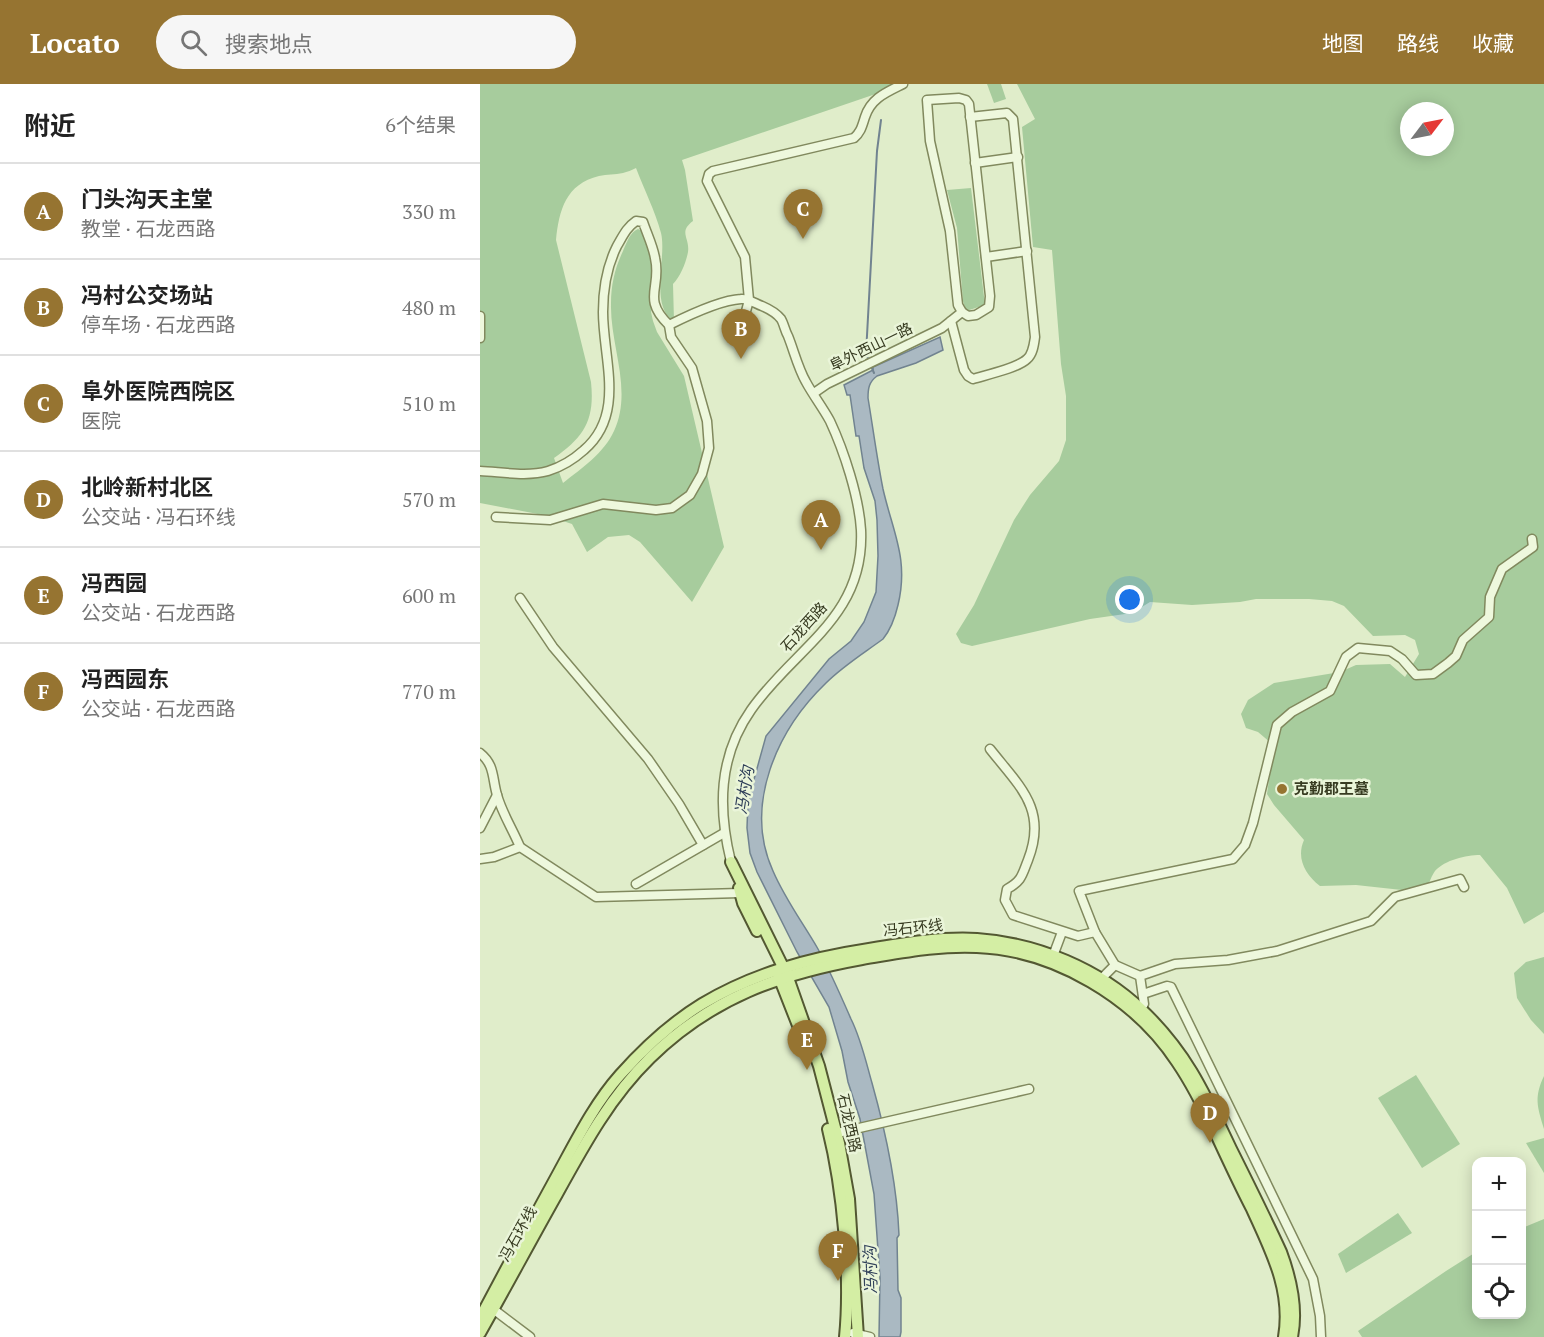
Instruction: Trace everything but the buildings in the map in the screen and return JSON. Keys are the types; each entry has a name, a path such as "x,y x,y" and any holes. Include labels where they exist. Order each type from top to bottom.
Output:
{"main road":[{"name":"石龙西路","path":"731,862 743,903 782,972"},
{"name":"石龙西路","path":"731,862 782,972 833,1134 849,1198 858,1336"},
{"name":"冯石环线","path":"480,1317 590,1119 618,1078 662,1033 686,1015 733,988 782,972 904,943 964,939 1012,944 1053,956 1119,989 1179,1064 1203,1108 1272,1252 1286,1302 1284,1337"},
{"name":"冯石环线","path":"830,960 926,949 982,947 1007,951 1069,970 1137,1012 1172,1042 1193,1072 1276,1242 1291,1287 1294,1319 1292,1337"},
{"name":"冯石环线","path":"480,1333 598,1121 635,1073 665,1043 693,1022 782,972"},
{"name":"石龙西路","path":"833,1134 844,1235 846,1334"}],"street":[{"path":"745,315 748,300 745,257 707,181 709,174 713,171 854,138 861,129 865,115 877,98 903,84"},
{"path":"959,98 966,100 969,104 975,163 986,257 989,307 976,315 968,316 958,305 950,231 930,141 927,100 959,98"},
{"path":"951,321 964,370 973,379 1018,365 1027,359 1035,337 1013,119 1006,113 970,117"},
{"path":"975,163 1018,157"},
{"path":"480,471 527,473 548,471 576,457 595,439 606,416 610,394 603,313 607,274 613,255 627,228 636,221 644,222 656,260 653,304 660,317 669,325 671,337 692,368 707,421 709,448 702,474 690,495 672,508 656,510 603,504 550,520 496,517"},
{"path":"986,257 1027,251"},
{"path":"669,325 703,309 742,298 748,300"},
{"name":"石龙西路","path":"731,862 722,814 725,772 740,727 774,681 830,624 846,597 858,564 861,529 853,489 842,453 830,422 806,381 780,318 767,308 748,300"},
{"name":"阜外西山一路","path":"814,393 827,384 942,328 962,312"},
{"path":"480,316 480,338"},
{"path":"1464,887 1460,879 1395,897 1371,921 1276,951 1228,960 1174,964 1140,976 1115,965 1095,932 1079,891 1233,860 1245,845 1253,823 1277,725 1292,712 1330,691 1346,657 1358,648 1390,651 1402,659 1416,675 1433,674 1456,656 1463,640 1489,617 1490,597 1502,569 1533,547 1532,539"},
{"path":"520,598 553,646 648,759 703,844"},
{"path":"990,749 1029,799 1036,825 1032,849 1019,883 1007,889 1005,900 1013,915 1078,936 1095,932"},
{"path":"480,753 490,763 494,772 497,795 520,847 596,897 740,893"},
{"path":"480,828 497,795"},
{"path":"636,885 724,833"},
{"path":"480,859 494,857 520,847"},
{"path":"1053,956 1062,932"},
{"path":"1101,979 1115,965"},
{"path":"1137,1012 1144,1004 1140,976"},
{"path":"1143,994 1167,986 1171,987 1313,1279 1320,1316 1321,1337"},
{"path":"833,1134 1029,1089"},
{"path":"493,1309 530,1337"},
{"path":"846,1334 870,1337"}],"green space":[{"path":"480,84 905,84 682,160 693,221 685,232 688,247 686,261 673,284 674,321 662,305 660,293 661,233 636,168 588,180 572,192 562,209 556,240 591,382 592,395 589,417 580,435 554,458 563,483 598,453 614,431 619,415 621,384 612,320 612,290 620,257 629,238 638,229 642,231 652,262 651,312 653,321 657,332 684,376 724,547 692,602 640,542 629,535 608,537 587,552 572,524 548,516 480,503"},
{"path":"987,84 1001,84 1006,99 994,103"},
{"path":"1017,84 1544,84 1544,912 1524,924 1507,888 1480,855 1462,857 1444,864 1435,871 1427,888 1411,891 1356,885 1320,886 1306,871 1301,853 1304,840 1267,794 1271,743 1258,732 1246,728 1241,714 1248,700 1274,683 1340,672 1356,665 1390,664 1405,677 1419,654 1415,640 1405,635 1373,636 1344,606 1332,601 1309,599 1256,599 1192,605 1150,602 1132,613 1090,619 972,646 961,643 956,634 974,605 1014,520 1030,495 1059,461 1066,440 1066,396 1061,364 1052,250 1033,247 1022,127 1035,119"},
{"path":"971,188 985,305 966,311 963,301 957,228 947,190"},
{"path":"1544,957 1544,1034 1531,1020 1517,998 1514,973 1526,962"},
{"path":"1416,1075 1460,1144 1422,1168 1378,1098"},
{"path":"1544,1076 1544,1129 1538,1102"},
{"path":"1544,1138 1544,1173 1526,1143"},
{"path":"1398,1213 1412,1233 1346,1273 1338,1254"},
{"path":"1544,1219 1544,1337 1362,1337 1358,1331 1472,1255 1472,1319 1526,1319 1526,1226"}],"shaded area":[{"path":"940,337 943,350 916,363 877,376 869,388 868,398 881,478 901,560 901,589 894,619 883,639 833,677 808,702 793,723 770,770 764,795 762,820 765,846 773,871 822,957 858,1034 886,1139 898,1216 898,1290 901,1298 901,1332 900,1337 879,1337 880,1278 874,1194 860,1119 829,1007 797,952 757,872 750,853 747,828 748,801 766,736 829,659 851,641 864,622 876,592 878,556 875,501 864,468 859,436 856,436 850,395 847,395 844,385 873,370 873,367"}],"waterway":[{"path":"874,373 866,354 877,151 881,120"}],"place":[{"name":"阜外医院西院区","path":"803,239"},
{"name":"冯村公交场站","path":"741,359"},
{"name":"门头沟天主堂","path":"821,550"},
{"name":"克勤郡王墓","path":"1282,789"},
{"name":"冯西园","path":"807,1070"},
{"name":"北岭新村北区","path":"1210,1143"},
{"name":"冯西园东","path":"838,1281"}],"water label":[{"name":"冯村沟","path":"744,790"},
{"name":"冯村沟","path":"870,1270"}]}
